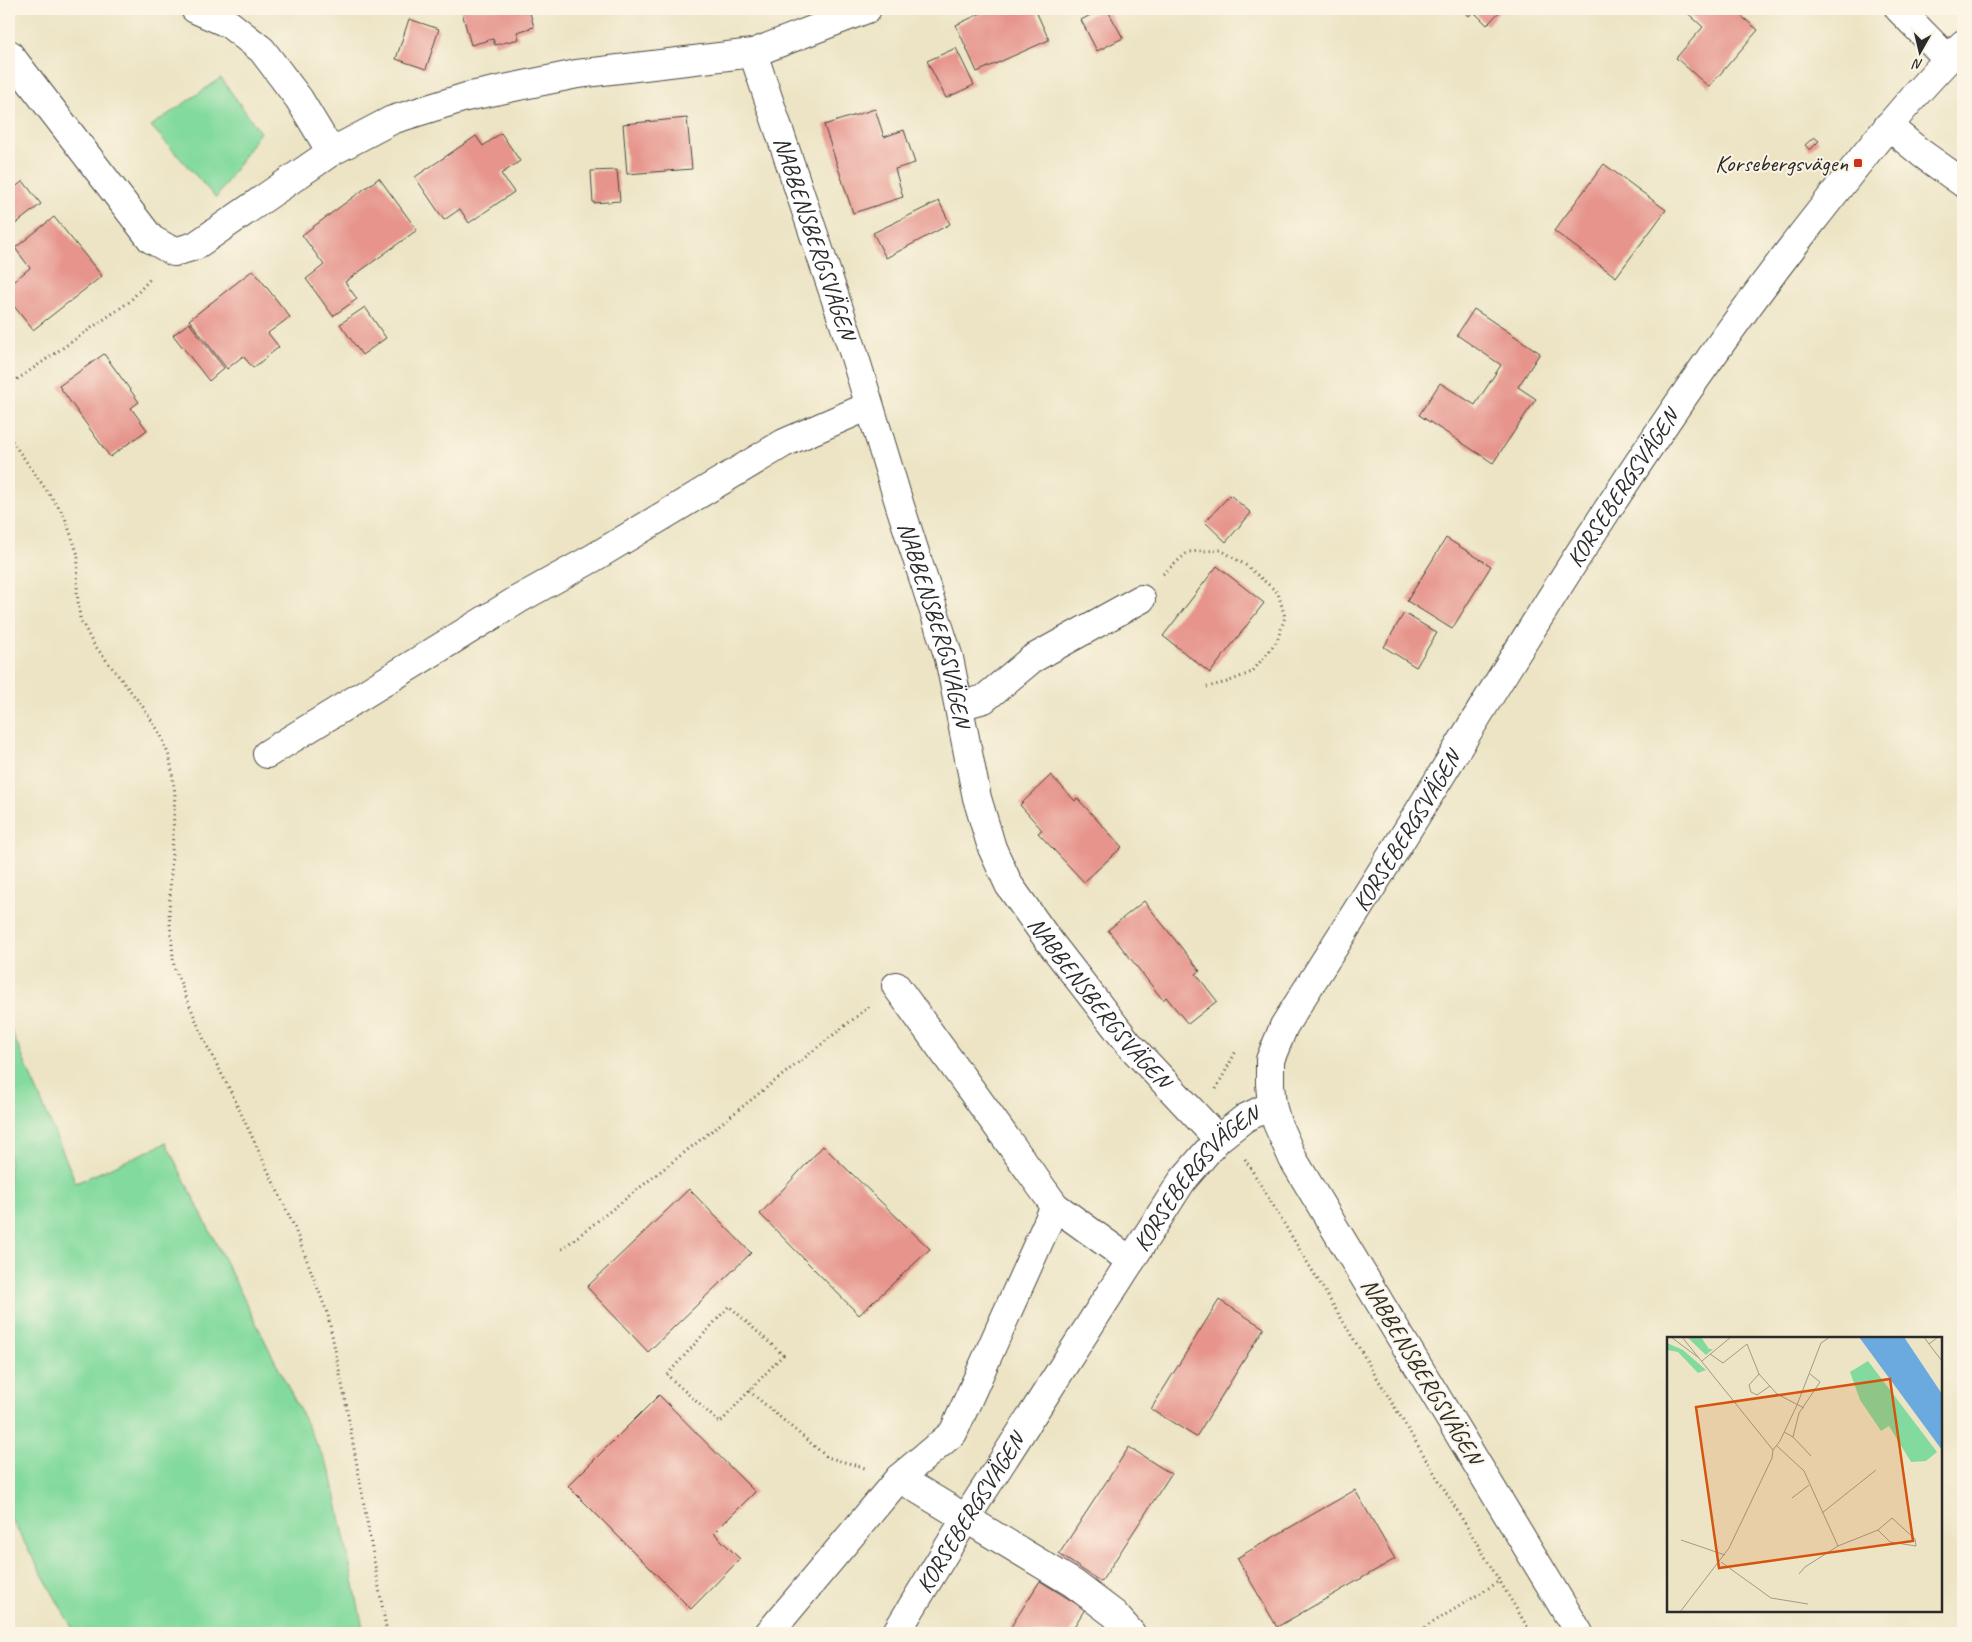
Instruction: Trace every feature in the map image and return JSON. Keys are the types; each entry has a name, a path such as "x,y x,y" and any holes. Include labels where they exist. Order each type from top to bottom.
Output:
{"street":[{"path":"195,9 229,24 262,50 299,99 332,152"},
{"path":"9,54 151,238 174,252 194,246 332,152 392,120 466,97 577,74 753,53 867,9"},
{"path":"1898,9 1955,52"},
{"name":"KORSEBERGSVÄGEN","path":"896,1633 966,1518 1182,1181 1223,1135 1245,1118 1272,1105 1270,1060 1284,1026 1612,501 1738,319 1841,184 1888,126 1955,52"},
{"name":"NABBENSBERGSVÄGEN","path":"753,53 854,354 949,658 977,798 992,848 1009,885 1046,937 1128,1044 1223,1135"},
{"path":"1888,126 1921,153 1963,183"},
{"path":"267,754 519,599 593,558 784,443 869,406"},
{"path":"959,706 984,699 1032,659 1141,599"},
{"path":"896,986 1055,1206 1131,1261"},
{"name":"NABBENSBERGSVÄGEN","path":"1272,1105 1277,1123 1293,1159 1579,1633"},
{"path":"769,1633 899,1478 953,1433 1055,1206"},
{"path":"899,1478 1073,1583 1114,1614 1131,1633"}],"path":[{"path":"9,385 129,302 174,252"},
{"path":"9,437 64,515 78,554 76,592 80,618 92,642 157,728 170,759 175,793 169,913 174,967 204,1040 231,1092 293,1224 328,1315 387,1633"},
{"path":"1141,599 1167,570 1188,552 1221,550 1247,566 1278,593 1285,617 1277,641 1252,672 1227,682 1207,687"},
{"path":"562,1249 896,986"},
{"path":"1240,1045 1216,1088 1223,1135 1532,1633"},
{"path":"729,1306 783,1355 749,1391 720,1423 667,1375 729,1306"},
{"path":"749,1391 826,1457 899,1478"},
{"path":"1416,1633 1500,1581"}],"green space":[{"path":"221,78 260,132 216,198 151,126"},
{"path":"9,1025 76,1183 166,1143 331,1473 364,1633 75,1633 9,1515"}],"building":[{"path":"363,9 379,9 377,14"},
{"path":"461,9 529,9 534,27 517,32 519,39 495,45 493,39 471,45"},
{"path":"990,9 1035,9 1049,40 977,72 956,25"},
{"path":"1102,9 1107,9 1123,38 1097,51 1081,20"},
{"path":"1461,9 1502,9 1487,25 1473,11 1469,16"},
{"path":"1683,9 1733,9 1758,30 1709,87 1676,58 1703,27"},
{"path":"409,19 439,29 426,69 396,59"},
{"path":"956,48 974,85 946,98 927,61"},
{"path":"875,109 884,137 904,130 915,163 895,169 903,197 853,213 824,125"},
{"path":"687,118 692,169 627,174 623,124"},
{"path":"501,133 520,161 501,174 514,192 469,223 460,209 444,220 415,177 476,136 483,146"},
{"path":"1814,137 1819,141 1810,150 1805,145"},
{"path":"1604,164 1666,210 1616,277 1554,231"},
{"path":"617,170 620,201 593,203 591,171"},
{"path":"379,178 417,230 345,282 357,299 333,316 306,279 324,265 302,235"},
{"path":"23,181 41,204 9,229 9,192"},
{"path":"939,201 950,224 886,258 873,233"},
{"path":"54,217 102,276 33,330 9,300 9,285 30,268 15,248"},
{"path":"253,270 290,317 268,333 279,347 253,368 243,356 227,369 189,320"},
{"path":"365,307 386,338 362,355 340,324"},
{"path":"1474,309 1540,353 1518,387 1536,399 1493,463 1419,415 1440,383 1475,405 1501,365 1457,335"},
{"path":"189,323 224,368 209,381 173,335"},
{"path":"104,354 139,402 131,408 147,430 110,457 59,386"},
{"path":"1230,495 1251,513 1226,542 1205,522"},
{"path":"1446,538 1491,566 1452,629 1407,601"},
{"path":"1217,566 1264,603 1210,673 1163,636"},
{"path":"1404,613 1437,633 1416,667 1384,647"},
{"path":"1051,775 1075,801 1077,798 1122,847 1084,882 1038,833 1042,830 1020,805"},
{"path":"1144,901 1200,971 1196,974 1217,1001 1188,1024 1166,997 1163,1000 1108,930"},
{"path":"823,1146 930,1249 859,1315 760,1214"},
{"path":"689,1189 751,1253 648,1352 587,1287"},
{"path":"1219,1300 1264,1328 1196,1437 1151,1409"},
{"path":"659,1395 755,1492 714,1533 740,1559 691,1609 568,1486"},
{"path":"1129,1447 1171,1474 1101,1582 1059,1554"},
{"path":"1355,1490 1395,1559 1277,1627 1237,1558"},
{"path":"1040,1581 1085,1609 1070,1633 1007,1633"}],"place":[{"name":"Korsebergsvägen","path":"1858,163"}]}
